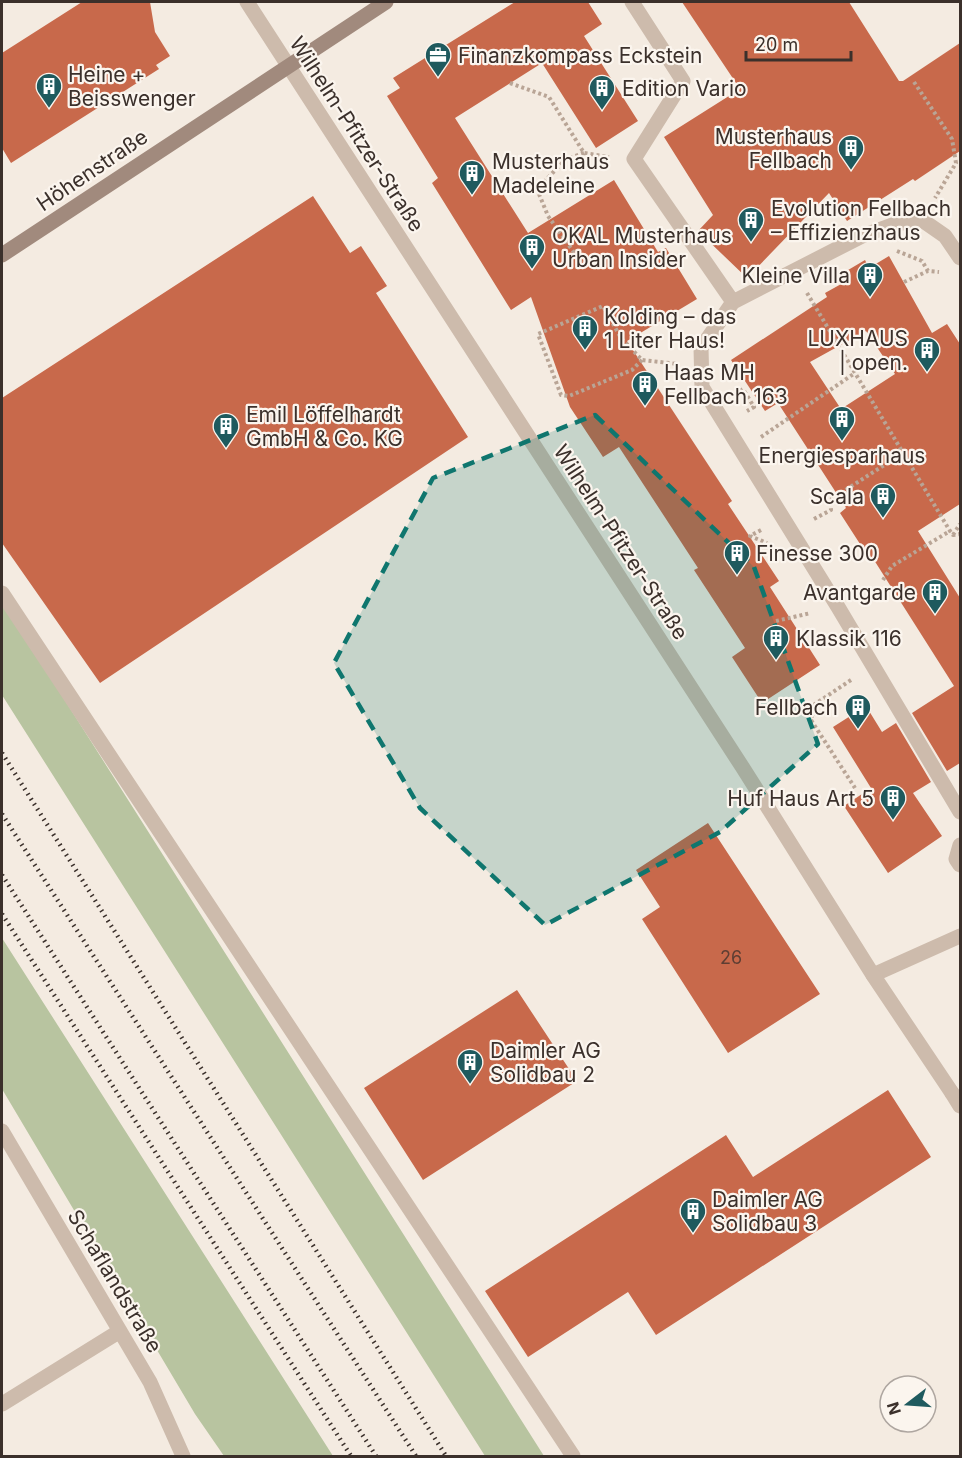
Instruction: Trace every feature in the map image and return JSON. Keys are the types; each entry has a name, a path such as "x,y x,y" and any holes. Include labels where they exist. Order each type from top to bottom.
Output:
{"main road":[{"name":"Höhenstraße","path":"2,255 287,65 386,2"}],"street":[{"name":"Wilhelm-Pfitzer-Straße","path":"247,2 730,748 873,975 956,1100"},
{"path":"632,2 683,81 634,159 733,302"},
{"path":"960,258 945,236 922,220 895,224 862,236 733,302 701,348 702,387 838,607 960,812"},
{"path":"2,593 573,1456"},
{"path":"960,844 956,858 960,865"},
{"path":"873,975 960,936"},
{"name":"Schaflandstraße","path":"2,1131 150,1382 183,1456"},
{"path":"2,1404 120,1331"}],"path":[{"path":"914,82 952,138 956,163 922,220"},
{"path":"510,83 549,97 584,153"},
{"path":"585,268 548,216 537,189 566,159 584,153 634,159"},
{"path":"904,282 928,271 950,274"},
{"path":"805,288 951,533"},
{"path":"642,360 632,370 569,396 561,395 538,334 603,306 621,338 642,360 701,368"},
{"path":"741,451 855,373"},
{"path":"791,533 831,510 830,500 903,453"},
{"path":"883,580 892,566 951,533 960,524"},
{"path":"951,533 960,534"},
{"path":"776,621 838,607"},
{"path":"855,788 811,720 815,704 872,667"}],"highlighted area":[{"path":"595,415 754,567 818,744 720,832 545,925 420,808 334,663 433,478"}],"green space":[{"path":"2,601 544,1456 485,1456 2,695"},
{"path":"2,938 333,1456 224,1456 195,1414 2,1089"}],"building":[{"name":"Heine + Beisswenger","path":"82,2 150,2 155,32 170,56 156,65 159,69 11,163 2,148 2,53"},
{"path":"515,2 588,2 602,24 584,36 638,121 596,148 542,63 455,118 528,233 614,180 658,252 666,248 697,299 627,341 732,501 728,504 779,581 770,587 820,665 762,703 732,657 745,648 694,570 698,568 619,447 603,457 570,407 531,297 511,310 432,183 438,178 387,96 400,88 393,78"},
{"path":"682,2 849,2 899,81 903,81 960,43 960,151 915,181 913,179 847,221 829,193 747,278 698,231 713,215 664,137 740,89"},
{"name":"Emil Löffelhardt GmbH & Co. KG","path":"313,196 350,253 361,246 387,286 376,293 468,437 100,683 2,543 2,398"},
{"path":"889,256 932,333 947,324 960,344 960,504 918,531 960,598 960,763 947,771 912,713 954,686 874,560 871,561 840,513 846,508 778,403 765,411 731,360 827,297 825,293 843,283 838,276 865,260 869,268","holes":["866,331 895,374 841,409 810,362"]},
{"path":"866,706 882,732 896,723 931,782 913,793 942,836 888,873 844,806 871,788 833,727"},
{"path":"708,823 820,994 728,1053 642,919 660,907 636,870"},
{"name":"Daimler AG Solidbau 2","path":"517,990 577,1081 423,1180 364,1088"},
{"name":"Daimler AG Solidbau 3","path":"888,1090 931,1157 656,1335 628,1292 528,1357 485,1291 726,1135 753,1177"}],"railway":[{"path":"2,753 446,1456"},
{"path":"2,814 416,1456"},
{"path":"2,875 376,1456"},
{"path":"2,914 351,1456"}],"place":[{"name":"Finanzkompass Eckstein","path":"438,78"},
{"name":"Heine + Beisswenger","path":"49,109"},
{"name":"Edition Vario","path":"602,111"},
{"name":"Musterhaus Fellbach","path":"851,171"},
{"name":"Musterhaus Madeleine","path":"472,196"},
{"name":"Evolution Fellbach – Effizienzhaus","path":"751,243"},
{"name":"OKAL Musterhaus Urban Insider","path":"532,270"},
{"name":"Kleine Villa","path":"870,298"},
{"name":"Kolding – das 1 Liter Haus!","path":"585,351"},
{"name":"LUXHAUS | open.","path":"927,373"},
{"name":"Haas MH Fellbach 163","path":"645,407"},
{"name":"Energiesparhaus","path":"842,442"},
{"name":"Emil Löffelhardt GmbH & Co. KG","path":"226,449"},
{"name":"Scala","path":"883,519"},
{"name":"Finesse 300","path":"737,576"},
{"name":"Avantgarde","path":"935,615"},
{"name":"Klassik 116","path":"776,661"},
{"name":"Fellbach","path":"858,730"},
{"name":"Huf Haus Art 5","path":"893,821"},
{"name":"Daimler AG Solidbau 2","path":"470,1085"},
{"name":"Daimler AG Solidbau 3","path":"693,1234"}]}
